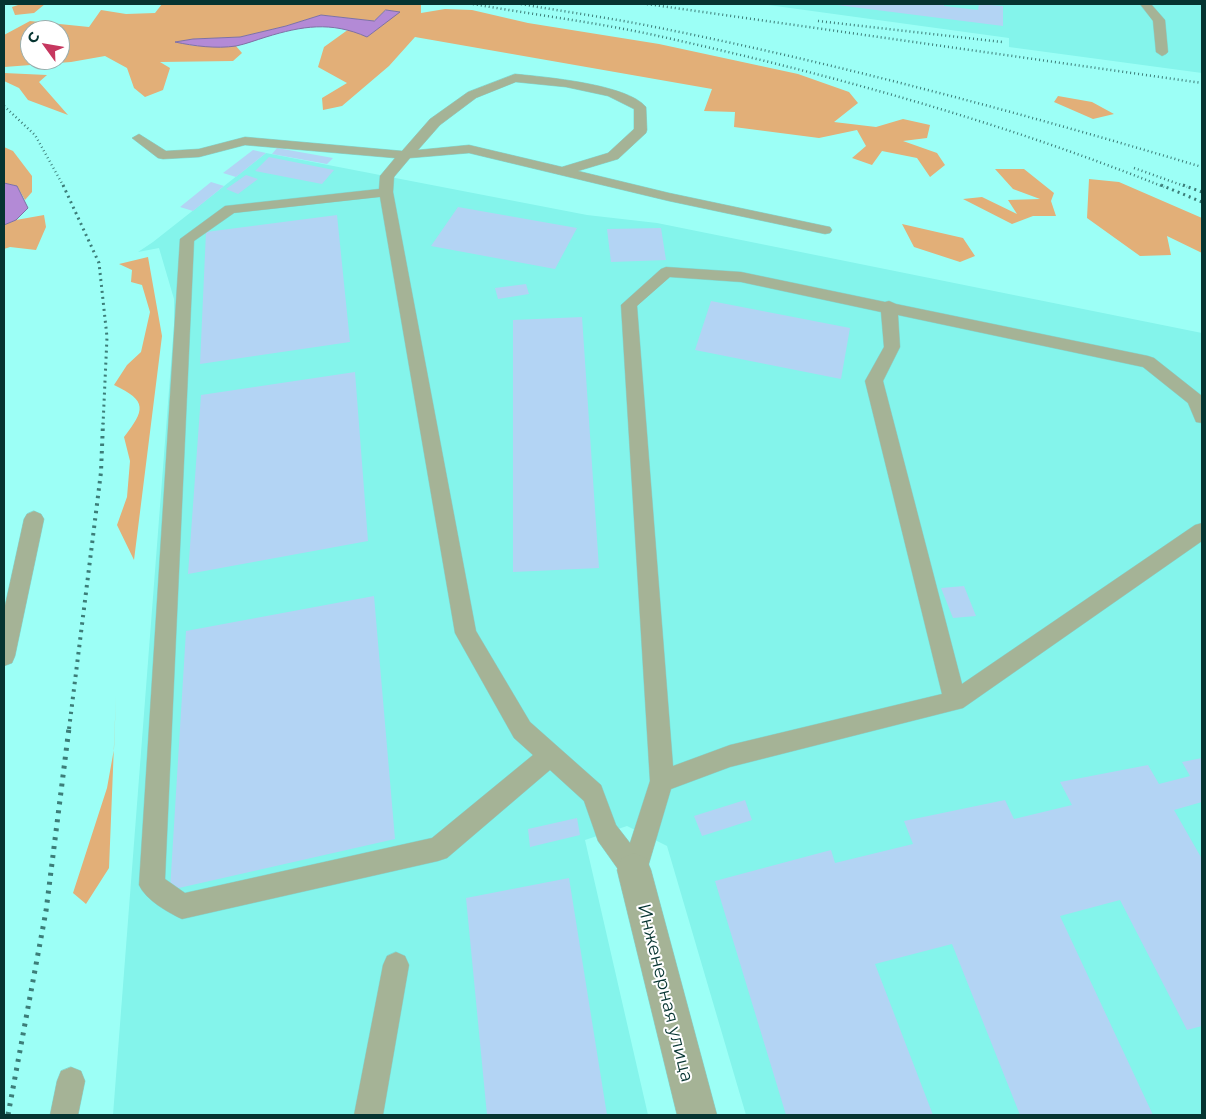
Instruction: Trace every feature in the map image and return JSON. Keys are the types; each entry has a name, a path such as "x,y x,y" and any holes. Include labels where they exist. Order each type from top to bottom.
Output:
{"street":[{"name":"Инженерная улица","path":"634,870 697,1115"}],"lane":[{"path":"1145,4 1159,20 1162,52"},
{"path":"564,172 614,156 641,130 640,107 612,92 566,83 516,78 472,95 435,122 386,176 386,192 466,633 522,730 593,793 607,832 634,870"},
{"path":"140,138 163,155 199,153 245,141 403,156 468,149 669,198 824,230"},
{"path":"386,192 230,208 188,239 152,886 182,906 438,849 550,755"},
{"path":"634,870 662,781 629,305 666,272 741,277 888,306 1148,362 1196,400 1202,417"},
{"path":"888,306 892,347 874,381 955,701"},
{"path":"4,656 34,520"},
{"path":"662,781 730,756 955,701 1202,531"},
{"path":"368,1115 396,965"},
{"path":"64,1115 71,1081"}],"shaded area":[{"path":"21,4 45,4 34,13 15,15 12,7"},
{"path":"162,4 421,4 421,13 445,9 472,10 528,23 659,44 798,74 849,92 858,103 834,122 876,127 903,119 930,125 927,138 903,141 937,153 945,165 930,177 917,158 882,151 872,165 852,158 866,146 857,130 819,138 734,127 735,112 704,111 712,89 415,37 389,66 342,106 323,110 322,98 347,83 318,67 324,47 349,29 367,37 399,12 386,10 374,21 321,15 240,37 193,39 176,42 195,46 236,46 242,53 233,61 160,62 170,68 163,90 145,97 134,88 127,68 105,56 70,62 70,25 89,27 101,10 126,14 155,13"},
{"path":"761,4 1202,4 1202,73 1009,47 1009,38"},
{"path":"386,10 400,12 367,37 341,29 316,27 292,30 228,47 205,47 175,42 193,39 240,37 321,15 374,21"},
{"path":"20,26 20,66 4,67 4,35"},
{"path":"4,73 47,75 39,82 68,115 28,100 19,88 4,81"},
{"path":"1058,96 1092,102 1114,114 1093,119 1054,102"},
{"path":"4,147 13,151 32,176 32,192 25,200 17,186 4,183"},
{"path":"266,153 587,215 657,223 1202,333 1202,1115 746,1115 667,846 627,826 585,840 648,1115 113,1115 174,325 174,299 159,248 138,252"},
{"path":"995,169 1024,169 1054,193 1051,201 1056,216 1033,216 1012,224 963,199 982,197 1017,214 1008,200 1040,199 1013,189"},
{"path":"1089,179 1119,182 1202,218 1202,253 1167,236 1171,255 1140,256 1087,218"},
{"path":"4,183 17,186 28,208 16,220 4,225"},
{"path":"44,215 46,227 36,250 10,247 4,249 4,225 16,220"},
{"path":"902,224 963,238 975,256 960,262 914,247"},
{"path":"148,257 162,336 134,560 117,525 127,497 130,461 124,437 136,420 140,407 138,401 133,396 114,385 127,365 141,352 150,312 142,285 131,282 132,270 119,264"},
{"path":"114,750 109,868 86,904 73,893 107,788"}],"building":[{"path":"829,4 944,4 944,6 978,10 979,4 1003,6 1003,26"},
{"path":"277,148 333,158 327,164 272,154"},
{"path":"253,150 266,153 236,177 223,173"},
{"path":"269,157 334,170 322,184 255,171"},
{"path":"246,175 258,179 238,194 226,189"},
{"path":"211,182 224,186 193,211 180,207"},
{"path":"458,207 577,228 555,269 431,246"},
{"path":"337,215 350,342 200,364 206,232"},
{"path":"661,228 666,260 611,262 607,229"},
{"path":"526,284 529,294 498,299 495,288"},
{"path":"711,301 850,328 841,379 695,350"},
{"path":"582,317 599,568 513,572 513,320"},
{"path":"355,372 368,541 188,574 201,395"},
{"path":"964,586 976,616 953,618 941,588"},
{"path":"374,596 395,839 170,890 186,631"},
{"path":"1202,758 1202,802 1174,810 1202,859 1202,1026 1187,1030 1120,900 1060,916 1153,1115 1020,1115 952,944 875,964 933,1115 786,1115 715,881 831,850 835,863 913,844 904,821 1005,800 1014,819 1072,805 1060,782 1148,765 1159,784 1190,776 1182,762"},
{"path":"745,800 752,820 702,836 694,816"},
{"path":"577,818 580,835 530,847 528,829"},
{"path":"569,878 607,1115 487,1115 466,898"}],"railway":[{"path":"473,4 640,32 790,67 979,121 1103,163 1164,187"},
{"path":"521,4 655,27 862,73 999,109 1202,167"},
{"path":"647,4 1202,83"},
{"path":"818,21 1002,42"},
{"path":"4,106 35,135 64,186"},
{"path":"1134,168 1187,187"},
{"path":"1161,185 1202,202"},
{"path":"1183,185 1202,192"},
{"path":"64,186 99,263 107,337 103,425"},
{"path":"69,729 101,472 103,423"},
{"path":"8,1115 46,911 69,728"}]}
